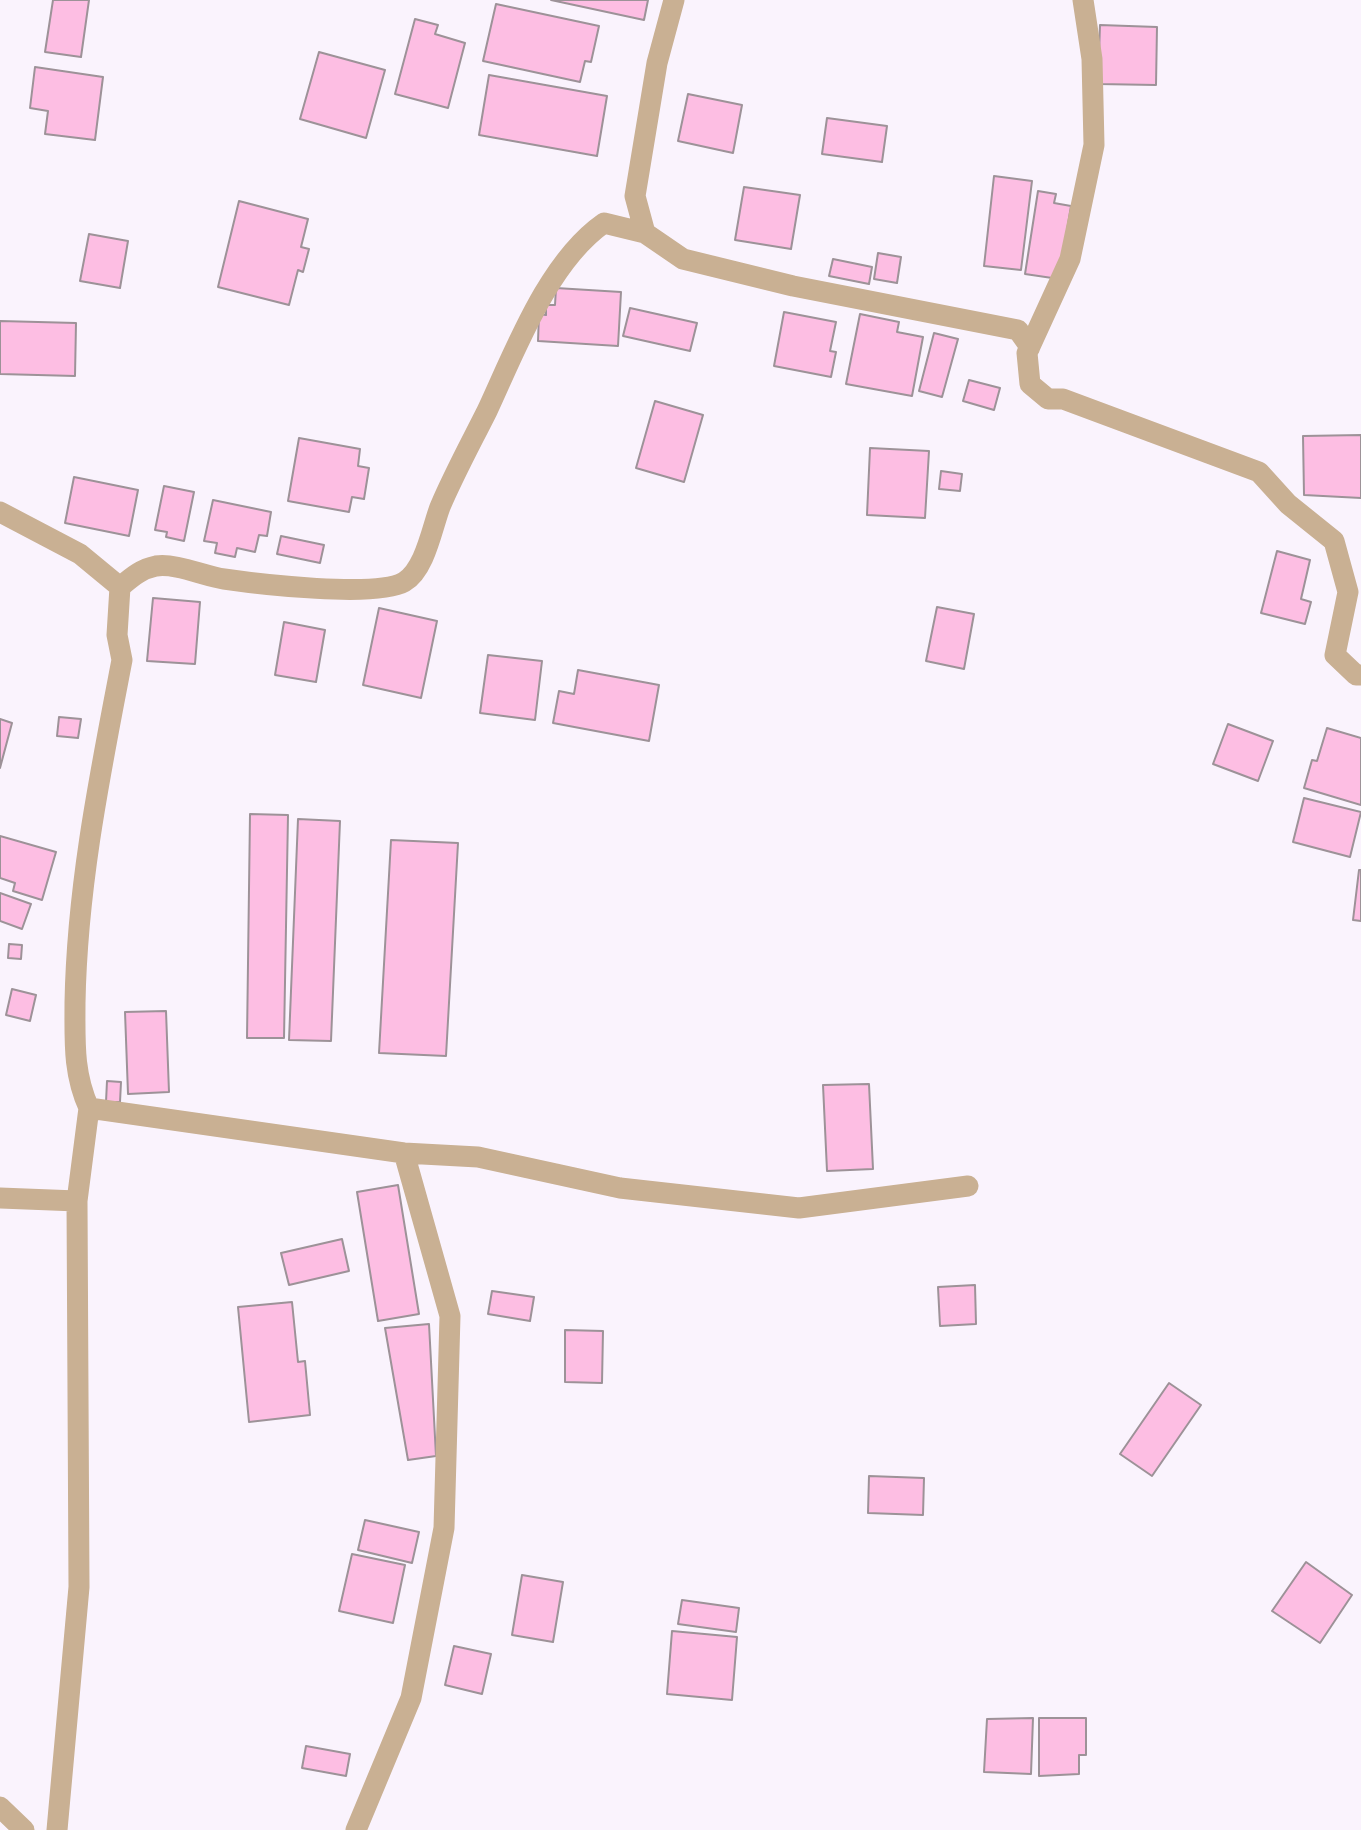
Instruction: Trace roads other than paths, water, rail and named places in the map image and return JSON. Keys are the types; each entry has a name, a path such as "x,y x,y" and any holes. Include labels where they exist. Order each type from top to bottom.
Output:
{"street":[{"path":"645,233 635,197 657,64 674,0"},
{"path":"1083,0 1093,59 1094,145 1070,259 1027,353 1031,384 1048,399 1063,399 1259,472 1288,504 1334,541 1348,592 1335,655 1356,675 1361,675"},
{"path":"57,1830 79,1587 77,1201 89,1108 78,1085 75,1063 76,958 91,817 122,660 117,635 120,587 138,572 159,565 224,579 302,586 375,589 405,582 424,558 440,508 521,338 558,273 585,236 604,223 645,233 683,259 793,286 1018,330 1030,347"},
{"path":"0,512 80,554 120,587"},
{"path":"89,1108 404,1153 478,1157 620,1188 799,1208 968,1186"},
{"path":"356,1830 411,1698 444,1528 450,1316 404,1153"},
{"path":"0,1198 77,1201"},
{"path":"0,1807 24,1830"}]}
